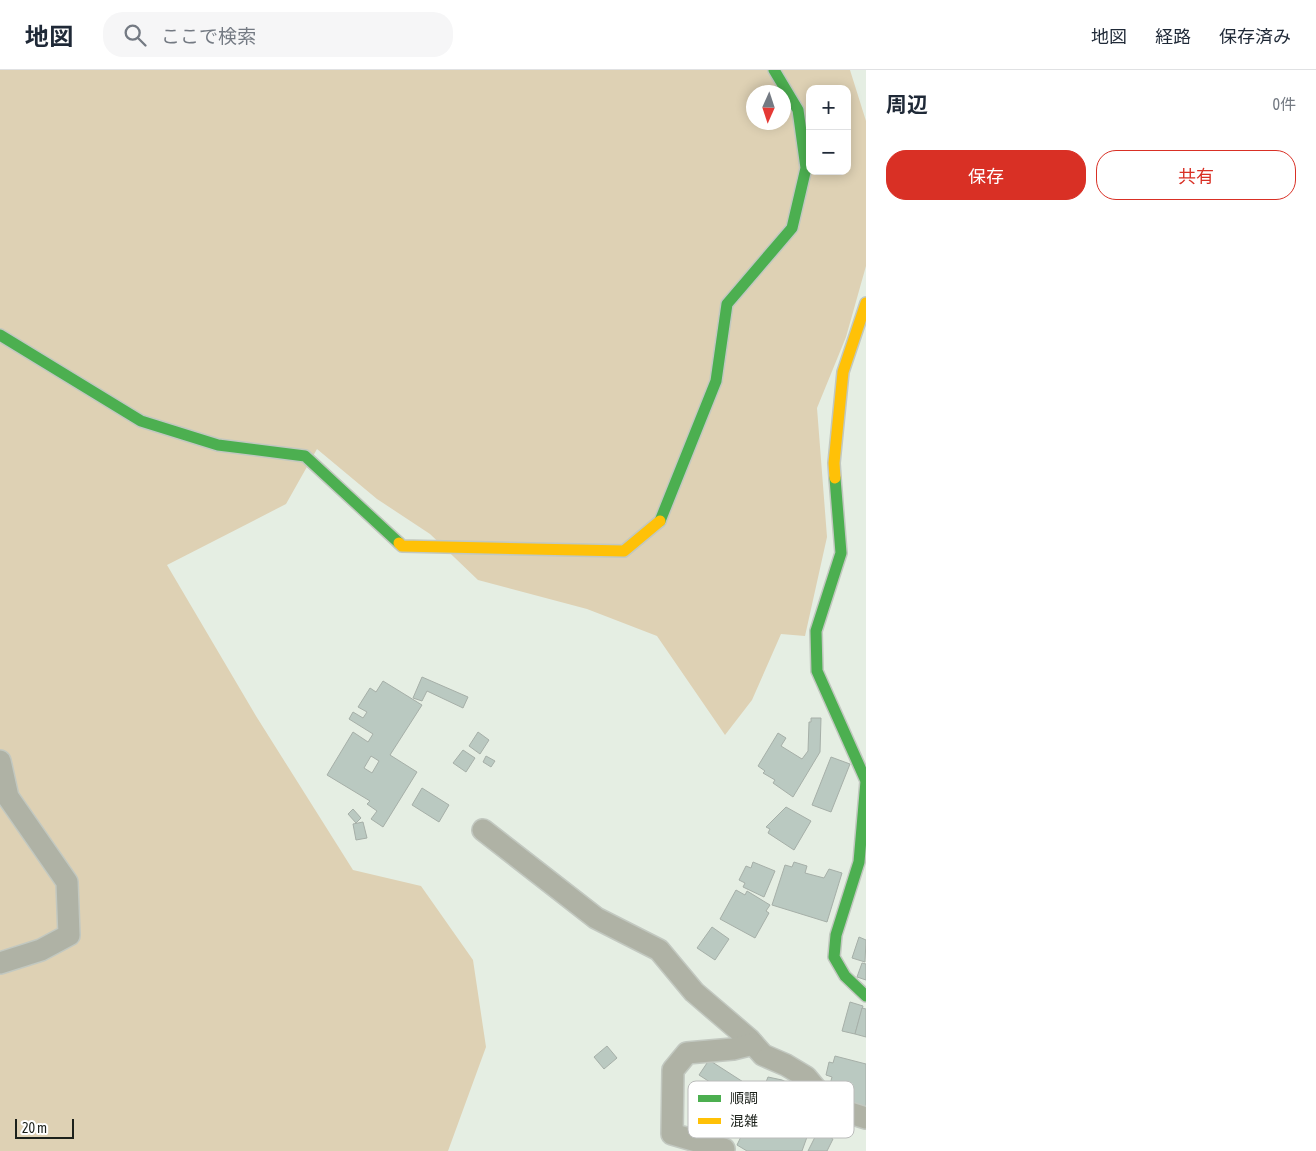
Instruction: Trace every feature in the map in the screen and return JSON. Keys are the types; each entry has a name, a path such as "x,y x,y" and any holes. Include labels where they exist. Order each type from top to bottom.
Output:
{"street":[{"path":"0,335 141,421 218,445 305,456 402,546 624,551 662,520 716,381 726,304 792,228 806,168 798,110 774,70"},
{"path":"866,303 843,372 841,390 834,463 841,553 816,631 817,671 866,782 859,862 836,935 834,956 845,976 866,996"},
{"path":"0,761 8,797 67,882 69,935 41,950 0,963"},
{"path":"483,830 596,918 659,950 694,992 753,1044 762,1055 786,1065 809,1081"},
{"path":"724,1149 672,1134 673,1070 687,1053 733,1049 753,1044"},
{"path":"854,1114 866,1118"}],"shaded area":[{"path":"0,70 850,70 866,121 866,266 846,337 817,408 827,537 805,636 781,634 752,700 725,735 657,636 587,609 478,580 430,534 377,499 317,449 286,504 167,565 256,716 353,870 421,886 473,960 486,1047 448,1151 0,1151"}],"building":[{"path":"422,677 468,697 463,708 427,691 422,701 413,698"},
{"path":"383,681 422,705 390,755 417,772 383,827 371,819 377,811 367,804 370,801 327,775 353,732 368,742 373,734 349,719 353,712 363,718 367,712 358,707 370,688 376,692","holes":["371,756 379,761 372,773 364,768"]},
{"path":"811,718 821,718 820,752 793,797 773,783 775,780 763,773 765,771 758,766 778,733 786,738 781,746 802,759 808,751 809,722 811,722"},
{"path":"478,732 489,740 480,754 469,746"},
{"path":"463,750 475,758 466,772 453,763"},
{"path":"486,756 495,761 491,767 483,762"},
{"path":"831,757 850,764 831,812 812,805"},
{"path":"422,788 449,805 439,822 412,805"},
{"path":"786,807 811,821 794,850 768,833 770,829 766,827"},
{"path":"353,809 361,818 356,823 348,814"},
{"path":"363,822 367,838 356,840 353,824"},
{"path":"753,862 775,871 764,897 743,887 745,883 739,880 746,866 751,868"},
{"path":"794,862 807,866 805,873 824,878 829,869 842,873 827,922 772,905 785,865 792,867"},
{"path":"736,890 745,895 747,891 770,905 766,911 769,913 755,938 720,919"},
{"path":"712,927 729,939 715,960 697,948"},
{"path":"859,937 866,940 865,962 852,958"},
{"path":"862,963 866,964 866,980 857,977"},
{"path":"850,1002 863,1006 855,1034 842,1031"},
{"path":"862,1008 866,1009 866,1037 855,1034"},
{"path":"607,1046 617,1058 604,1069 594,1057"},
{"path":"835,1056 866,1064 866,1108 854,1105 854,1081 831,1081 832,1077 826,1075 829,1062 833,1063"},
{"path":"709,1060 742,1081 708,1081 699,1075"},
{"path":"768,1077 784,1081 766,1081"},
{"path":"740,1138 807,1138 802,1151 747,1151 737,1145"},
{"path":"814,1138 833,1139 827,1151 808,1151"}],"traffic: fast":[{"path":"660,521 716,381 727,304 792,228 806,168 798,110 774,70"},
{"path":"0,335 141,421 218,445 305,456 399,543"},
{"path":"835,478 841,553 816,631 817,671 866,781 859,862 836,935 834,957 845,976 866,996"}],"traffic: slow":[{"path":"835,478 834,463 843,372 866,303"},
{"path":"399,543 402,546 624,551 660,521"}]}
